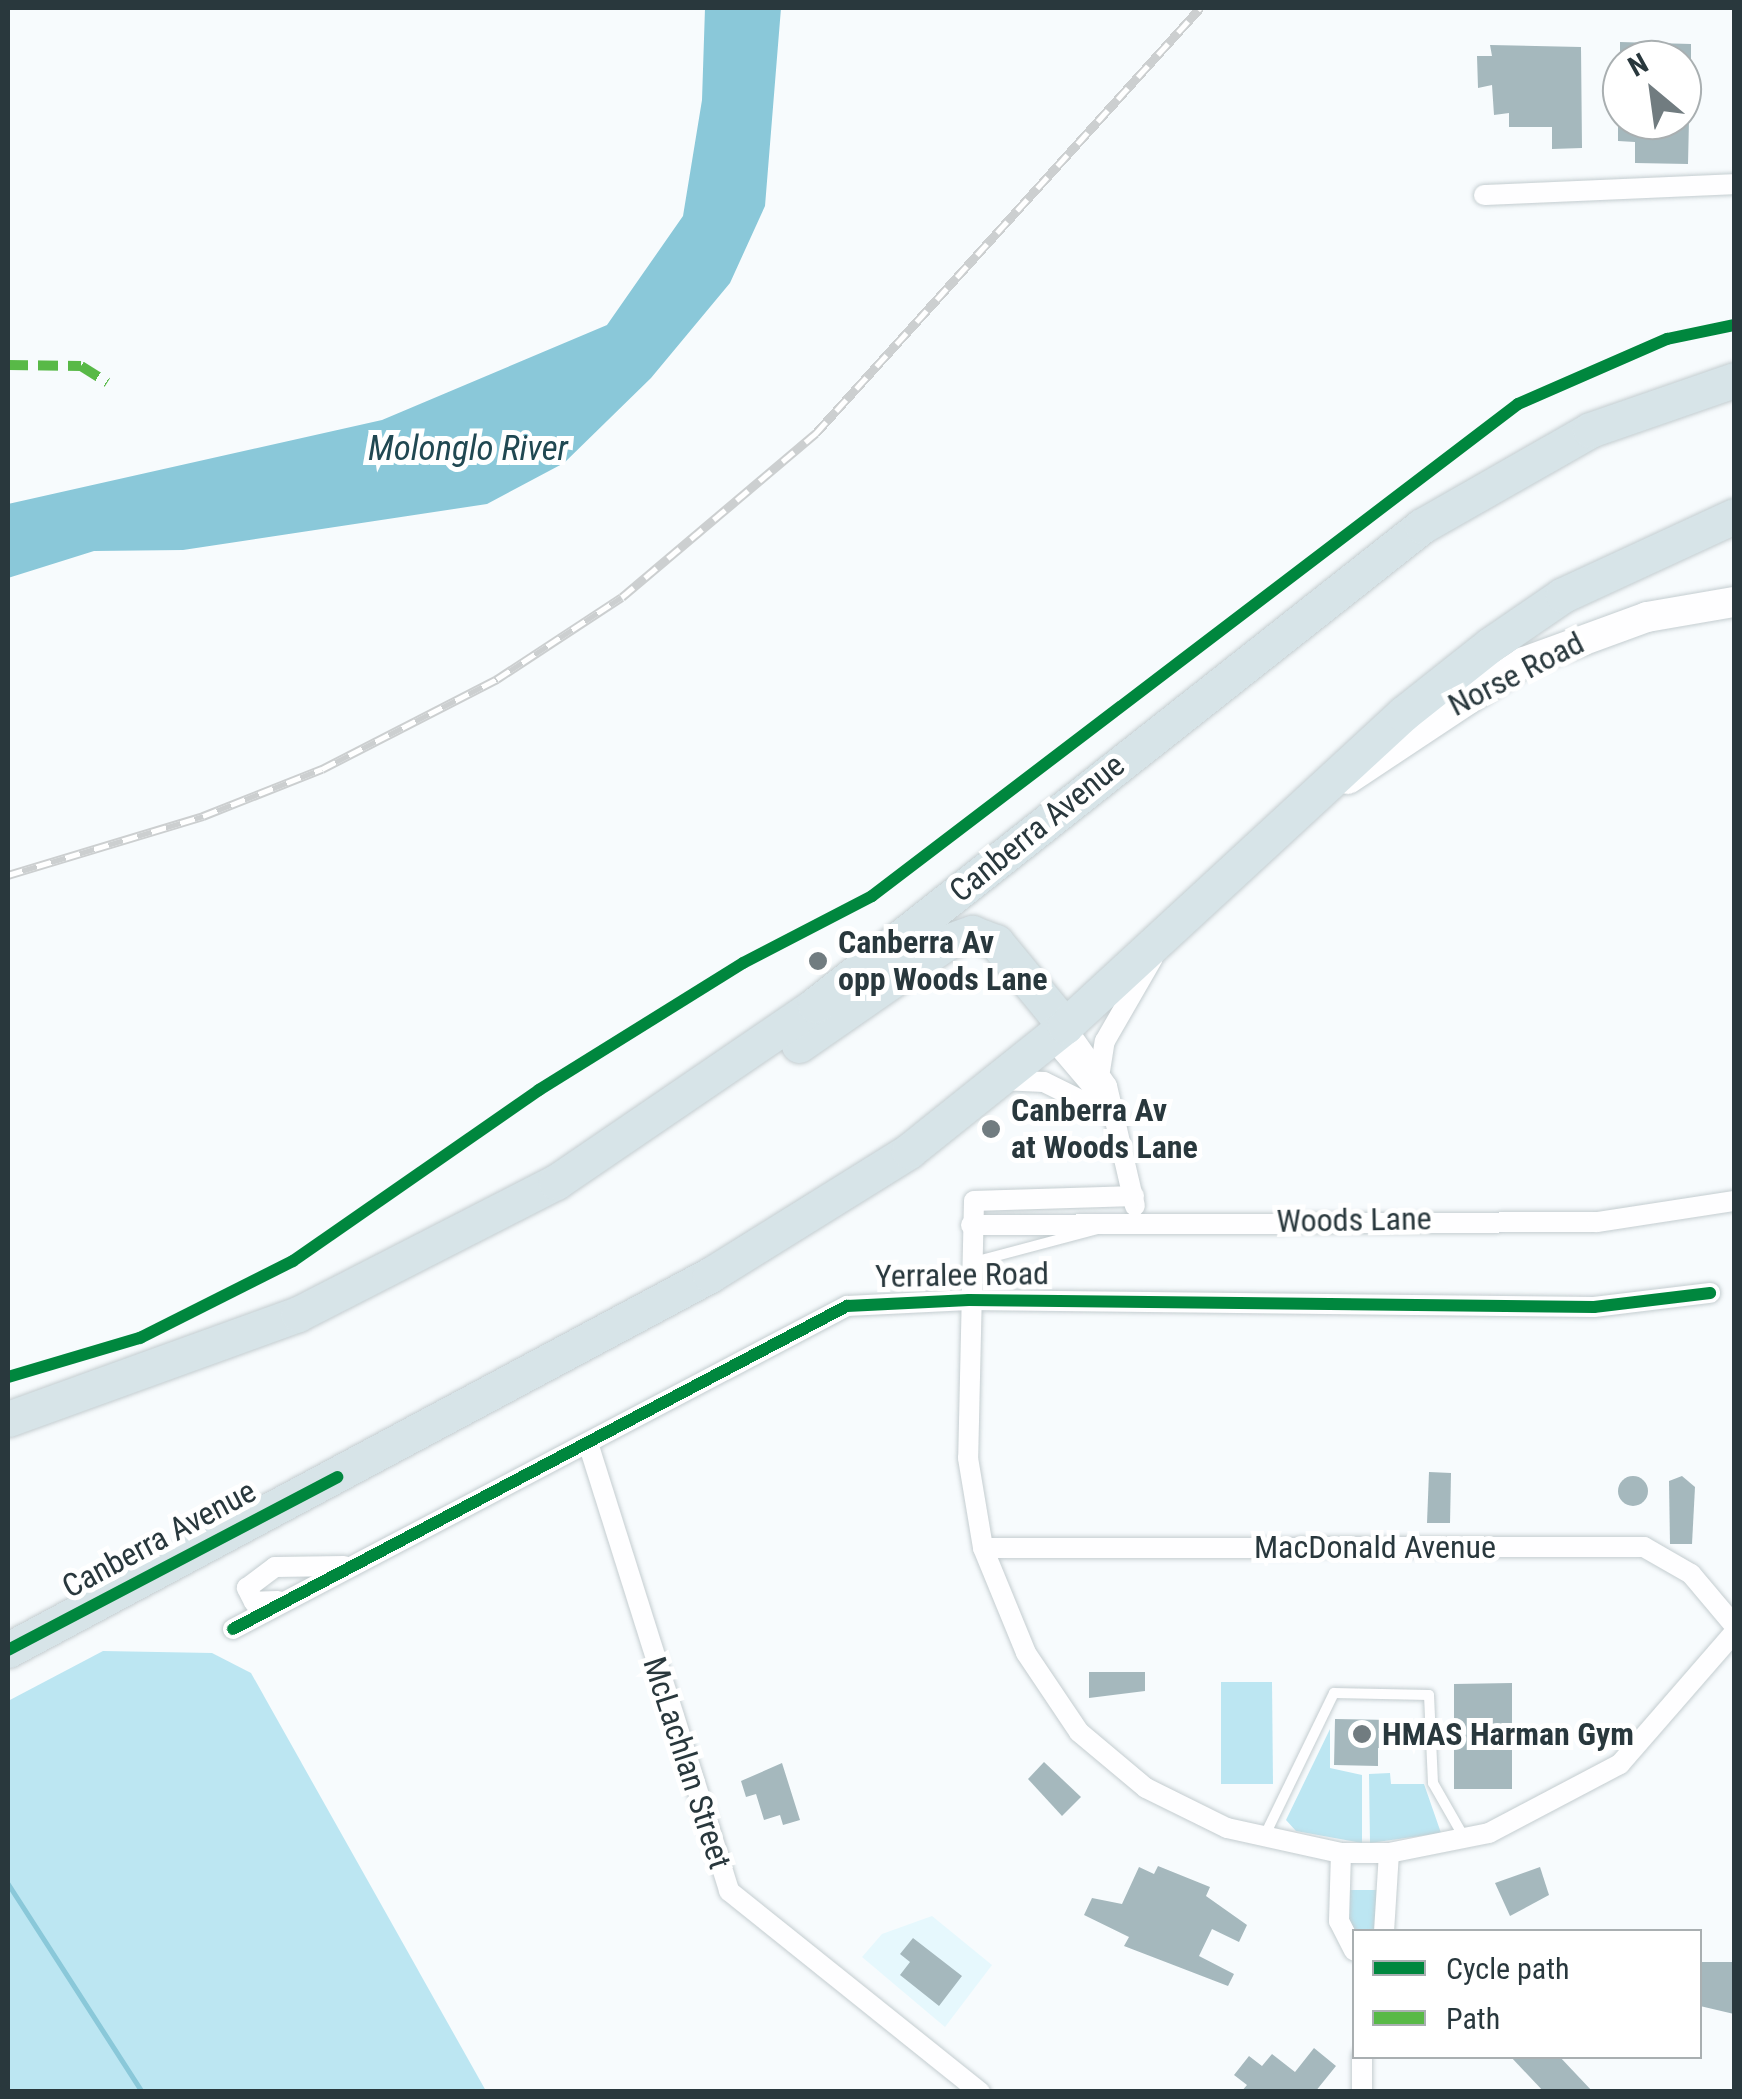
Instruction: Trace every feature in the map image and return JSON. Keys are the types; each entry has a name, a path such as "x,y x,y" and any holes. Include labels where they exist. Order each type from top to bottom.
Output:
{"highway":[{"name":"Canberra Avenue","path":"8,1420 265,1328 464,1236 704,1085 1470,494 1590,430 1734,380"},
{"name":"Canberra Avenue","path":"8,1650 710,1275 909,1151 1058,1032 1320,797 1403,714 1519,625 1651,550 1734,516"},
{"path":"974,877 972,932 1058,1032"},
{"path":"464,1236 661,1134 946,942 972,932"}],"main road":[{"name":"Norse Road","path":"1320,797 1524,662 1647,616 1734,602"}],"street":[{"path":"1484,195 1734,184"},
{"path":"1100,1071 1105,1041 1166,935"},
{"path":"1058,1032 1100,1071 1117,1115 1138,1223"},
{"path":"1058,1032 1117,1115"},
{"path":"1001,1080 1044,1082 1117,1115"},
{"path":"1134,1196 980,1197 970,1206 968,1458 984,1548 1026,1653 1079,1732 1146,1788 1264,1838 1341,1854 1388,1853 1464,1838 1534,1816 1620,1764 1734,1634"},
{"name":"Woods Lane","path":"971,1225 1597,1222 1734,1205"},
{"name":"Yerralee Road","path":"234,1629 847,1306 969,1300 1594,1307 1710,1294"},
{"name":"McLachlan Street","path":"588,1442 730,1890 980,2092"},
{"name":"MacDonald Avenue","path":"984,1548 1644,1547 1691,1574 1734,1625"},
{"name":"Yerralee Road","path":"290,1599 254,1602 247,1588 276,1568 361,1562"},
{"path":"1384,1929 1388,1853"},
{"path":"1341,1854 1339,1921 1352,1946"},
{"path":"1362,2059 1362,2092"}],"lane":[{"path":"970,1264 1076,1240 1112,1223"},
{"path":"1264,1838 1334,1693 1429,1695 1433,1783 1464,1838"}],"shaded area":[{"path":"103,1651 212,1653 251,1673 486,2091 8,2091 8,1701"},
{"path":"1221,1682 1272,1682 1273,1784 1221,1784"},
{"path":"1330,1729 1330,1768 1362,1775 1362,1843 1296,1831 1286,1820"},
{"path":"1390,1773 1391,1784 1424,1784 1441,1833 1370,1843 1369,1774"},
{"path":"1346,1890 1378,1890 1377,1929 1352,1929 1349,1933"},
{"path":"932,1916 992,1965 945,2027 862,1957 882,1934"}],"water":[{"name":"Molonglo River","path":"705,8 781,8 765,206 730,283 651,378 564,463 487,504 183,550 94,551 8,578 8,504 382,420 607,325 683,216 702,100"}],"building":[{"path":"1490,45 1581,47 1582,148 1552,149 1552,127 1509,127 1509,113 1494,115 1492,85 1478,88 1477,56 1492,56"},
{"path":"1689,140 1688,164 1635,163 1635,142 1618,141"},
{"path":"1429,1472 1451,1473 1450,1523 1427,1523"},
{"path":"1633,1476 1644,1480 1648,1491 1644,1502 1633,1506 1622,1502 1618,1491 1622,1480"},
{"path":"1682,1476 1695,1487 1692,1544 1670,1544 1669,1481"},
{"path":"1089,1672 1145,1672 1145,1691 1089,1698"},
{"path":"1512,1683 1512,1789 1454,1789 1454,1684"},
{"name":"HMAS Harman Gym","path":"1335,1719 1390,1720 1389,1748 1378,1748 1378,1766 1334,1765"},
{"path":"1044,1762 1081,1797 1062,1816 1028,1779"},
{"path":"782,1763 800,1820 783,1825 780,1815 764,1820 756,1794 746,1797 741,1781"},
{"path":"1158,1866 1210,1887 1206,1896 1247,1925 1239,1942 1212,1929 1199,1956 1234,1974 1228,1986 1124,1946 1129,1937 1084,1915 1092,1898 1122,1904 1139,1867 1154,1874"},
{"path":"1540,1867 1549,1895 1510,1916 1495,1883"},
{"path":"913,1938 962,1976 939,2006 900,1975 910,1962 900,1954"},
{"path":"1702,1962 1734,1962 1734,2014 1702,2006"},
{"path":"1314,2048 1336,2066 1315,2092 1241,2092 1247,2085 1234,2075 1249,2056 1262,2066 1272,2054 1295,2072"},
{"path":"1513,2059 1562,2059 1593,2092 1544,2092"}],"waterway":[{"path":"8,1884 142,2092"}],"railway":[{"path":"8,875 203,816 322,769 497,679 622,597 816,433 1200,8"}],"marked path":[{"path":"8,365 81,366 107,382"}],"cycle path":[{"path":"8,1377 140,1338 293,1261 539,1090 743,963 872,896 1518,404 1667,339 1734,325"},
{"path":"233,1629 847,1306 969,1300 1594,1307 1710,1293"},
{"path":"8,1650 337,1477"}],"place":[{"name":"Canberra Av opp Woods Lane","path":"818,961"},
{"name":"Canberra Av at Woods Lane","path":"991,1129"},
{"name":"HMAS Harman Gym","path":"1362,1734"}]}
